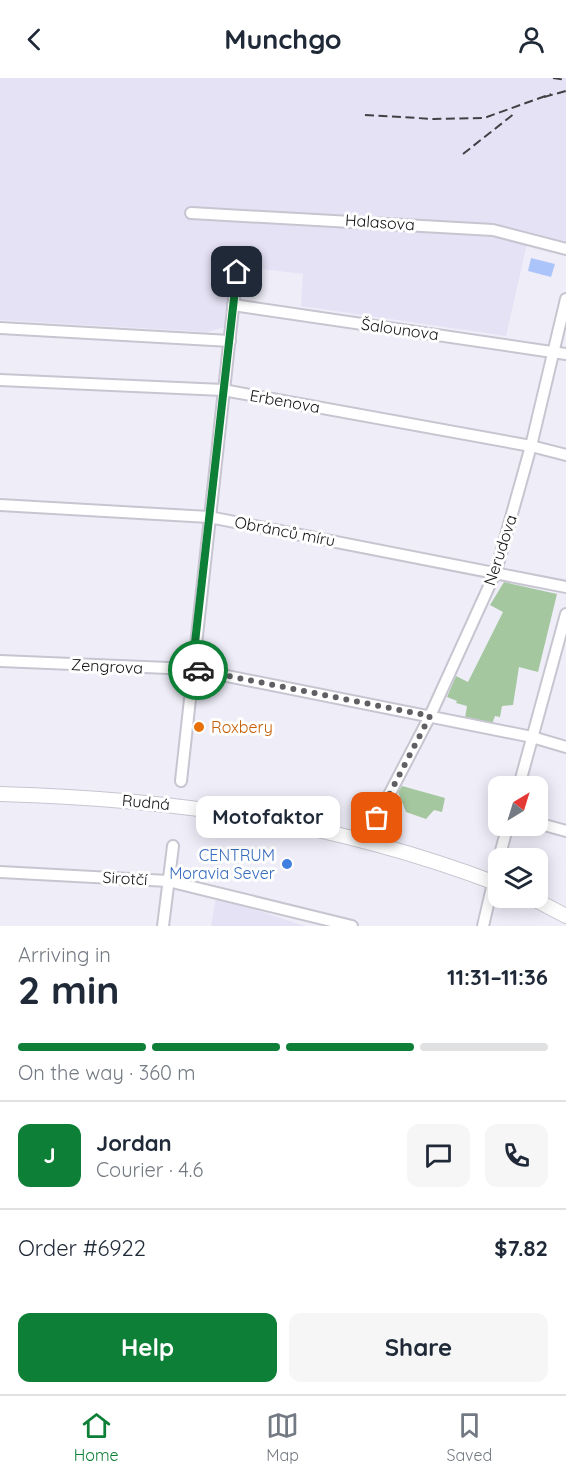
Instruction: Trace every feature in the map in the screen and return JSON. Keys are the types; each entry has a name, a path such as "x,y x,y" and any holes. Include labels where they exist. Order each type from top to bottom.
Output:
{"main road":[{"name":"Rudná","path":"0,794 135,800 245,814 350,837 488,881"},
{"path":"548,906 566,916"}],"street":[{"name":"Halasova","path":"191,213 493,230 566,249"},
{"path":"181,781 237,272"},
{"name":"Nerudova","path":"377,818 430,716 496,571 531,446 552,350 566,299"},
{"name":"Šalounova","path":"233,305 552,350 566,354"},
{"path":"0,328 230,341"},
{"name":"Erbenova","path":"0,380 224,390 531,446 566,455"},
{"name":"Obránců míru","path":"0,505 209,517 496,571 566,587"},
{"path":"522,776 566,614"},
{"name":"Zengrova","path":"0,661 192,669 532,737 566,747"},
{"path":"548,825 566,831"},
{"path":"163,926 173,846"},
{"name":"Sirotčí","path":"0,872 168,880 352,926"},
{"path":"483,926 488,908"}],"shaded area":[{"path":"0,78 566,78 566,244 529,235 506,336 301,306 303,274 231,265 224,327 208,332 0,320"},
{"path":"216,897 305,926 211,926"}],"green space":[{"path":"504,582 557,594 538,672 519,667 513,705 502,706 500,717 495,716 492,724 465,718 467,706 447,697 456,676 468,682 503,612 490,605"},
{"path":"402,786 445,798 442,812 434,810 426,819 406,812 398,792"}],"water":[{"path":"531,258 555,264 551,277 528,271"}],"railway":[{"path":"553,78 566,80"},
{"path":"544,97 566,91"},
{"path":"365,115 434,119 484,118 551,94"},
{"path":"463,154 515,113"}],"way so far":[{"path":"198,670 430,716 377,818"}],"place":[{"name":"Roxbery","path":"199,727"},
{"name":"Motofaktor","path":"377,818"},
{"name":"CENTRUM Moravia Sever","path":"287,864"}],"route":[{"path":"198,670 192,669 237,272"}]}
